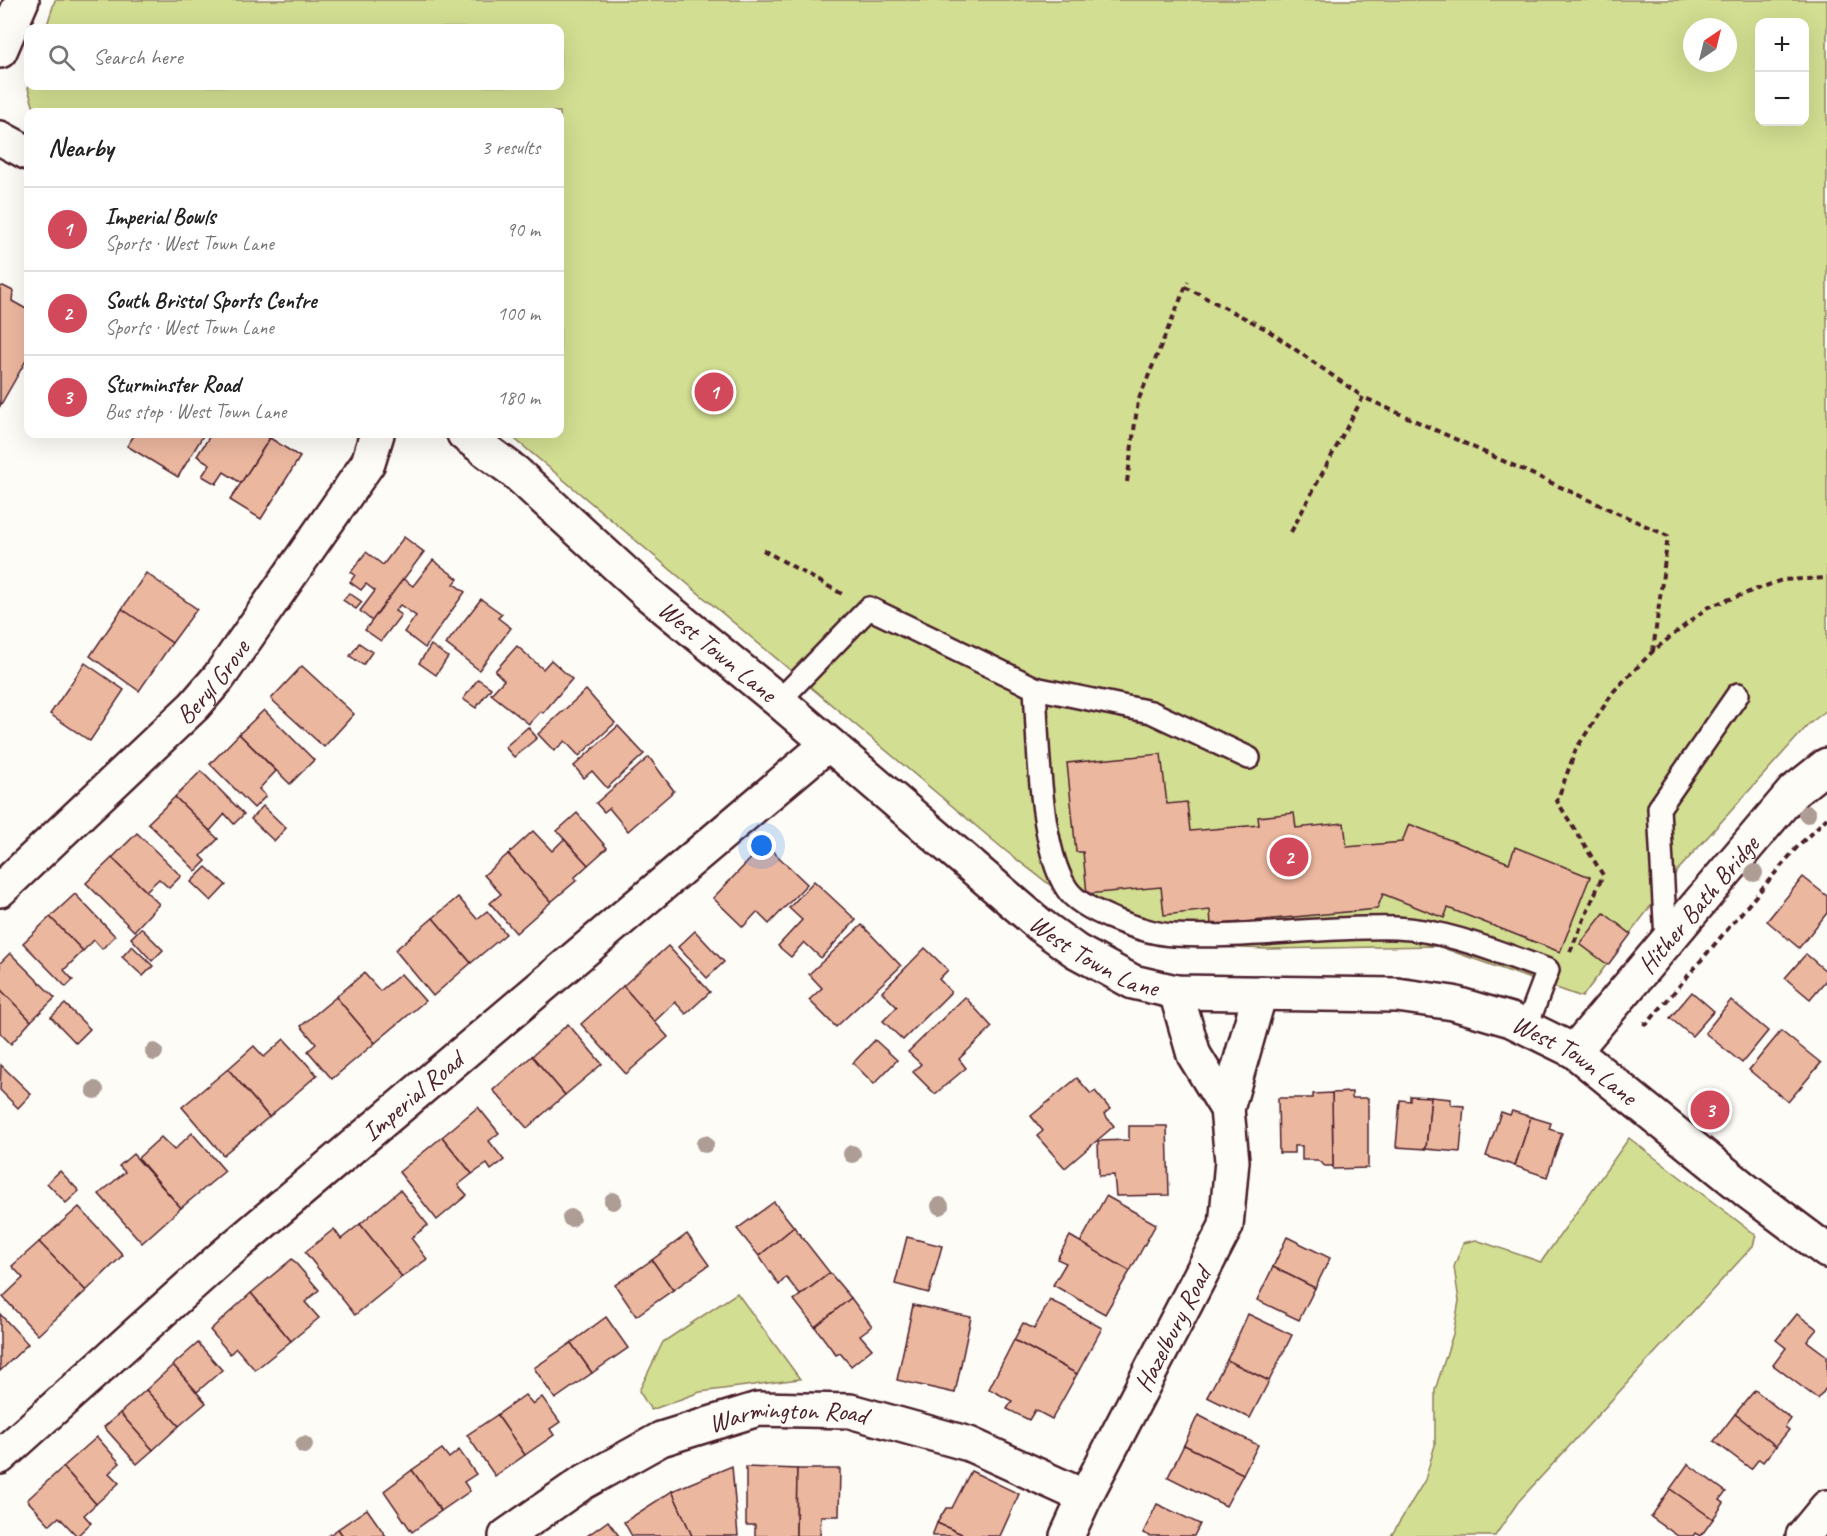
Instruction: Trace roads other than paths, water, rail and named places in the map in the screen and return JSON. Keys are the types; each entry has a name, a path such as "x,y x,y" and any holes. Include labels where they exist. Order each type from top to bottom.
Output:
{"main road":[{"path":"0,51 22,0"},
{"path":"0,138 24,151"},
{"name":"West Town Lane","path":"469,438 515,472 647,593 778,701 1040,925 1067,945 1134,982 1176,992 1397,995 1453,1004 1511,1020 1574,1051 1747,1191 1827,1251"},
{"name":"Beryl Grove","path":"0,890 195,706 219,677 372,448"},
{"name":"Imperial Road","path":"0,1456 222,1258 828,744"},
{"name":"Hither Bath Bridge","path":"1574,1051 1793,792 1827,765"},
{"name":"Hazelbury Road","path":"1176,992 1194,1055 1227,1109"},
{"name":"Hazelbury Road","path":"1067,1536 1084,1497 1226,1226 1232,1161 1227,1109 1260,993"},
{"name":"Warmington Road","path":"506,1536 582,1483 661,1439 758,1409 850,1411 969,1444 1084,1497"},
{"path":"1803,1536 1827,1507"}],"lane":[{"path":"778,701 868,608 1035,688 1151,712 1249,758"},
{"path":"1035,688 1043,798 1053,856 1067,890 1086,905 1120,921 1171,936 1397,928 1443,936 1548,970 1526,1028"},
{"path":"1666,941 1659,808 1738,694"}],"place":[{"name":"Imperial Bowls","path":"714,392"},
{"name":"South Bristol Sports Centre","path":"1289,857"},
{"name":"Sturminster Road","path":"1710,1110"}]}
